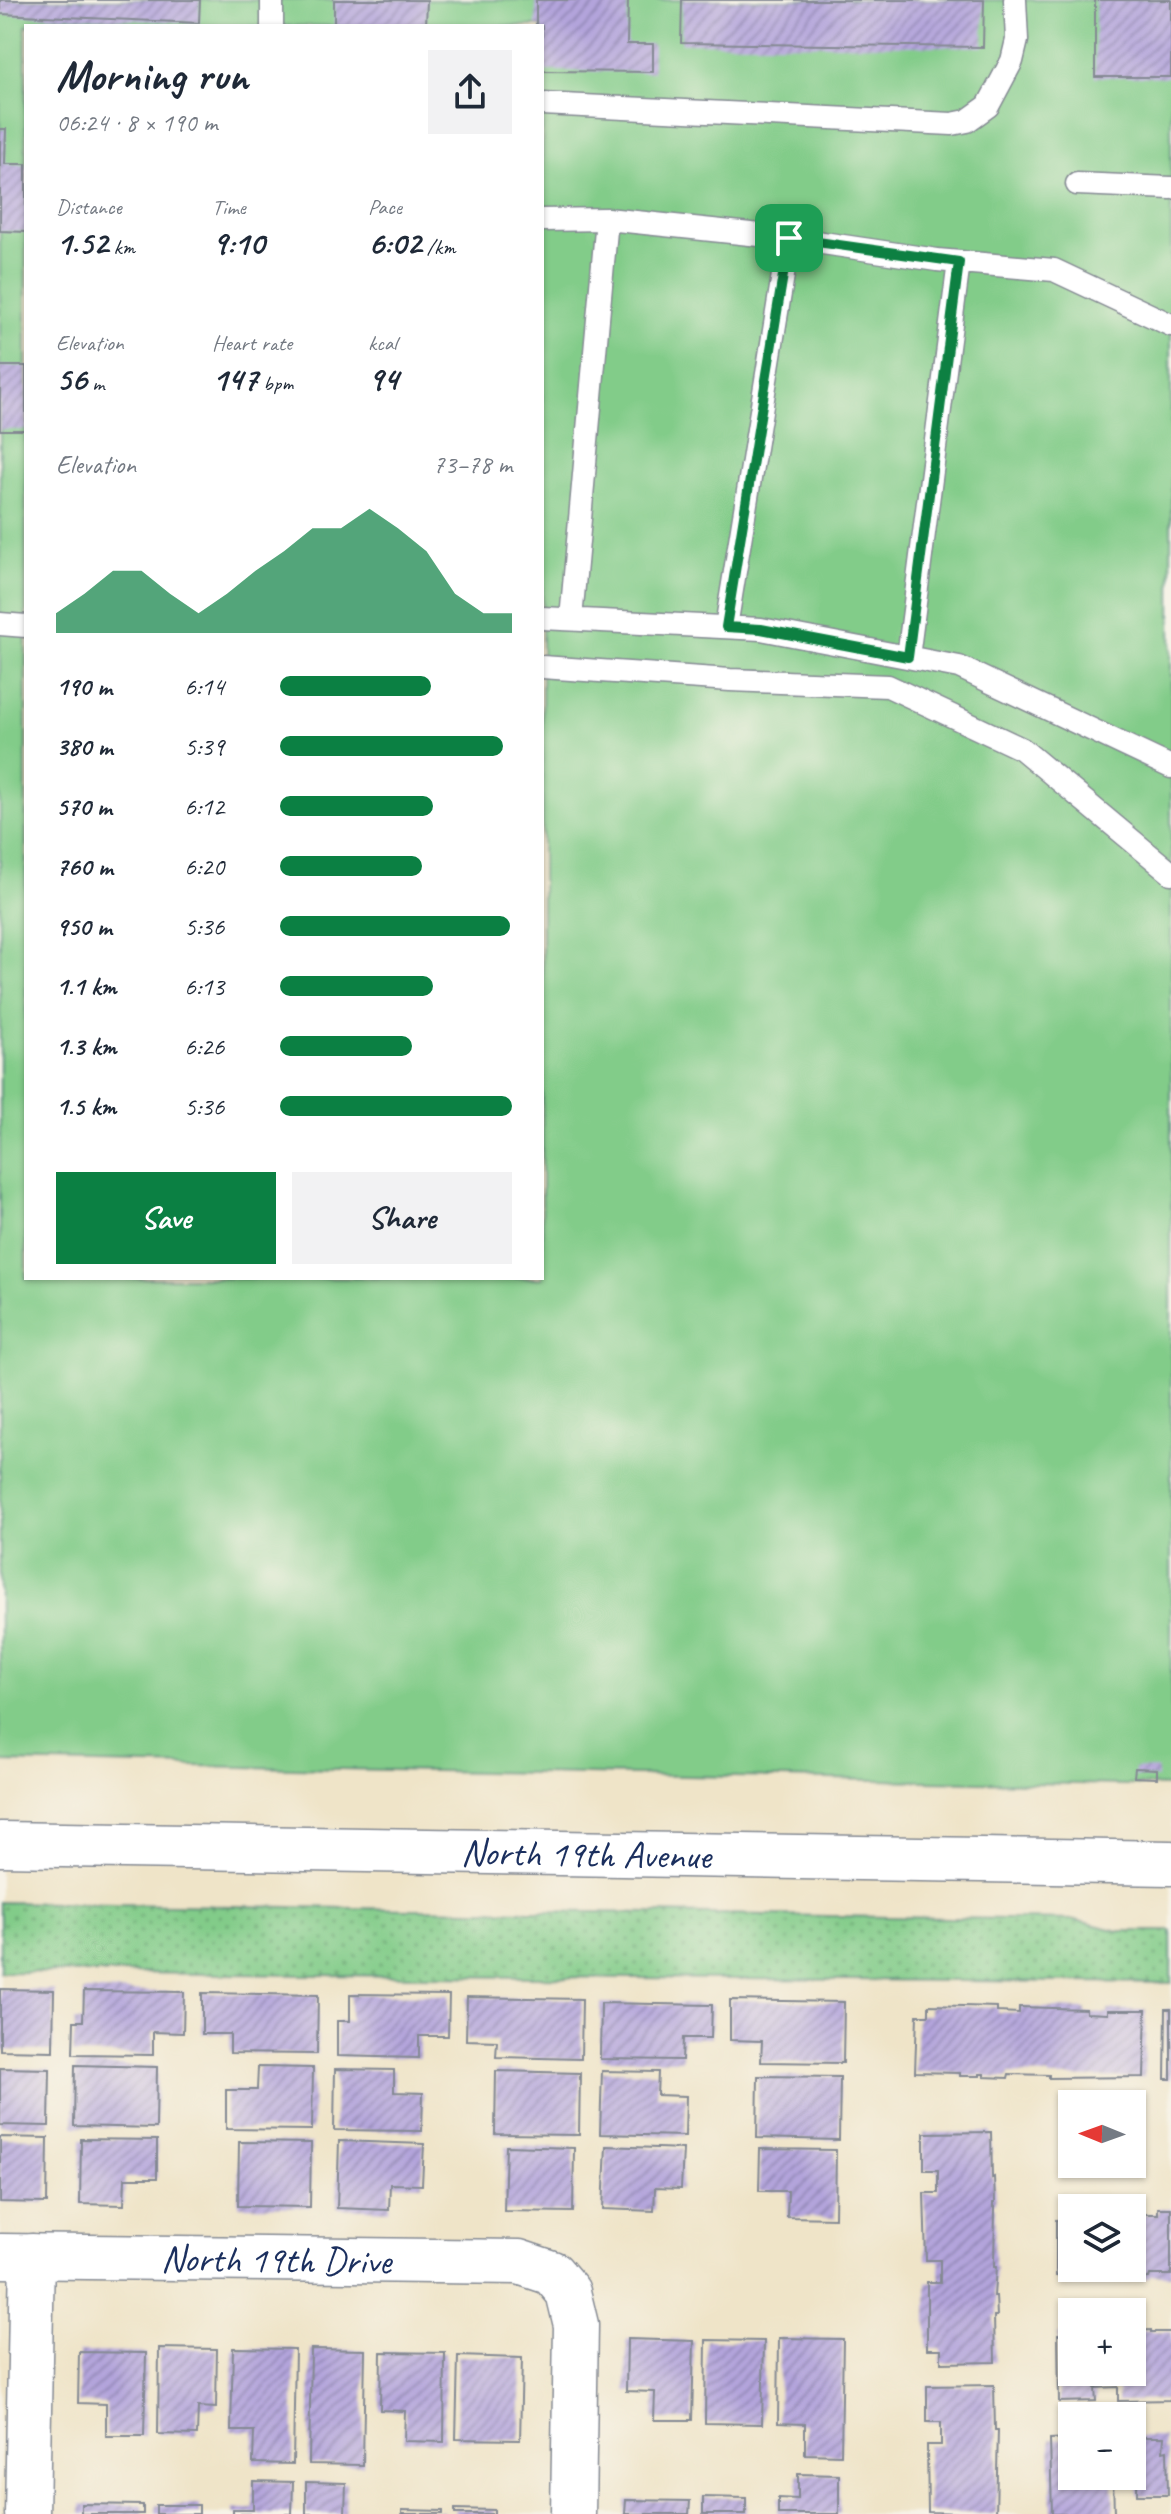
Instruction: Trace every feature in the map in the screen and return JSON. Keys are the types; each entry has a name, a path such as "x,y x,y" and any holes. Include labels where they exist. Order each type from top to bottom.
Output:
{"main road":[{"name":"North 19th Avenue","path":"0,1844 1171,1863"},
{"name":"North 19th Drive","path":"16,2256 519,2262 552,2273 568,2292 576,2325 573,2514"},
{"path":"16,2256 27,2514"}],"lane":[{"path":"272,0 272,24"},
{"path":"544,104 952,124 967,121 988,106 1012,61 1017,40 1015,0"},
{"path":"1077,184 1171,188"},
{"path":"544,220 607,219 789,238 959,262 1054,270 1171,325"},
{"path":"571,619 607,219"},
{"path":"726,627 789,238"},
{"path":"908,657 959,262"},
{"path":"544,618 761,629 959,667 1171,767"},
{"path":"0,624 24,626"},
{"path":"544,667 730,680 888,686 1022,749 1171,873"}],"green space":[{"path":"0,0 1171,0 1171,1786 0,1762"},
{"path":"0,1902 1075,1920 1119,1931 1171,1931 1171,1983 0,1972"}],"building":[{"path":"0,0 200,0 199,23 0,14"},
{"path":"334,0 427,0 426,24 334,24"},
{"path":"536,0 628,0 627,44 653,44 653,72 544,71 544,24 536,24"},
{"path":"682,0 984,0 983,47 681,43"},
{"path":"1095,0 1171,0 1171,77 1095,77"},
{"path":"0,129 6,129 5,164 24,164 24,232 0,231"},
{"path":"0,366 24,366 24,430 0,430"},
{"path":"1135,1768 1157,1769 1157,1778 1134,1777"},
{"path":"0,1989 54,1990 53,2051 0,2050"},
{"path":"84,1991 184,1992 183,2033 153,2032 153,2055 73,2054 74,2021 83,2021"},
{"path":"202,1993 318,1995 317,2054 230,2053 230,2034 202,2034"},
{"path":"350,1994 449,1995 448,2036 419,2036 419,2058 337,2056 337,2021 350,2021"},
{"path":"467,1997 582,1999 581,2059 496,2057 497,2041 466,2040"},
{"path":"730,2000 844,2002 843,2063 761,2062 762,2041 730,2040"},
{"path":"601,2003 712,2005 711,2038 683,2038 682,2060 600,2059"},
{"path":"929,2005 997,2007 997,2012 1019,2013 1019,2007 1086,2009 1086,2013 1108,2014 1108,2010 1146,2010 1144,2077 1049,2078 1049,2075 1009,2074 1008,2078 984,2077 984,2074 960,2076 960,2073 915,2072 917,2015 929,2015"},
{"path":"1166,2009 1171,2009 1171,2079 1165,2079"},
{"path":"75,2065 157,2067 156,2128 74,2126"},
{"path":"258,2067 313,2068 312,2130 226,2129 226,2090 257,2090"},
{"path":"0,2068 50,2069 49,2126 0,2125"},
{"path":"335,2069 394,2070 394,2092 423,2093 422,2131 334,2130"},
{"path":"496,2071 580,2073 579,2135 495,2134"},
{"path":"602,2071 658,2072 657,2095 686,2096 685,2136 600,2134"},
{"path":"758,2076 840,2077 839,2140 757,2138"},
{"path":"991,2132 997,2316 994,2316 995,2362 941,2363 941,2349 927,2349 927,2282 940,2282 940,2260 926,2260 924,2193 938,2193 938,2170 924,2170 924,2133"},
{"path":"0,2137 48,2138 47,2203 0,2202"},
{"path":"81,2139 157,2140 157,2178 125,2178 124,2205 80,2204"},
{"path":"339,2141 424,2144 422,2185 390,2184 389,2210 337,2208"},
{"path":"239,2142 311,2143 310,2207 238,2206"},
{"path":"506,2146 574,2148 573,2212 504,2211"},
{"path":"606,2146 683,2149 681,2189 655,2188 654,2211 603,2209"},
{"path":"760,2149 836,2150 835,2218 787,2217 788,2191 759,2191"},
{"path":"1158,2208 1171,2208 1171,2275 1150,2275 1146,2278 1146,2214 1158,2214"},
{"path":"1058,2220 1058,2276 1056,2276"},
{"path":"1146,2330 1171,2332 1171,2400 1118,2401 1118,2387 1095,2388 1096,2401 1059,2402 1059,2386 1146,2386"},
{"path":"779,2338 843,2339 841,2455 805,2454 805,2424 778,2423"},
{"path":"627,2339 694,2341 692,2420 654,2420 655,2392 626,2391"},
{"path":"706,2340 764,2341 762,2424 705,2423"},
{"path":"159,2348 217,2349 216,2408 198,2407 197,2435 158,2434"},
{"path":"233,2348 295,2349 293,2464 253,2463 254,2431 231,2431"},
{"path":"311,2349 365,2350 363,2465 309,2464"},
{"path":"79,2352 146,2353 144,2436 106,2436 106,2404 78,2403"},
{"path":"381,2352 445,2353 444,2442 404,2441 405,2411 380,2410"},
{"path":"458,2356 522,2358 520,2440 456,2439"},
{"path":"994,2385 995,2430 998,2430 996,2514 928,2512 927,2445 941,2445 941,2422 927,2422 927,2386"},
{"path":"1146,2437 1164,2437 1168,2495 1137,2495 1137,2490 1146,2490"},
{"path":"1050,2439 1058,2439 1058,2490 1113,2490 1114,2514 1052,2514"},
{"path":"798,2474 839,2475 839,2514 778,2514 778,2498 798,2499"},
{"path":"253,2481 293,2482 292,2514 233,2514 233,2509 253,2509"},
{"path":"306,2482 346,2483 345,2514 306,2514"},
{"path":"703,2497 746,2498 746,2514 703,2514"},
{"path":"626,2500 690,2501 689,2514 625,2514"},
{"path":"81,2504 143,2505 143,2514 81,2514"},
{"path":"156,2505 199,2505 199,2514 156,2514"},
{"path":"455,2509 494,2510 494,2514 455,2514"},
{"path":"402,2510 443,2511 443,2514 402,2514"}],"route":[{"path":"789,238 959,262 908,657 761,629 726,627 789,238"}]}
